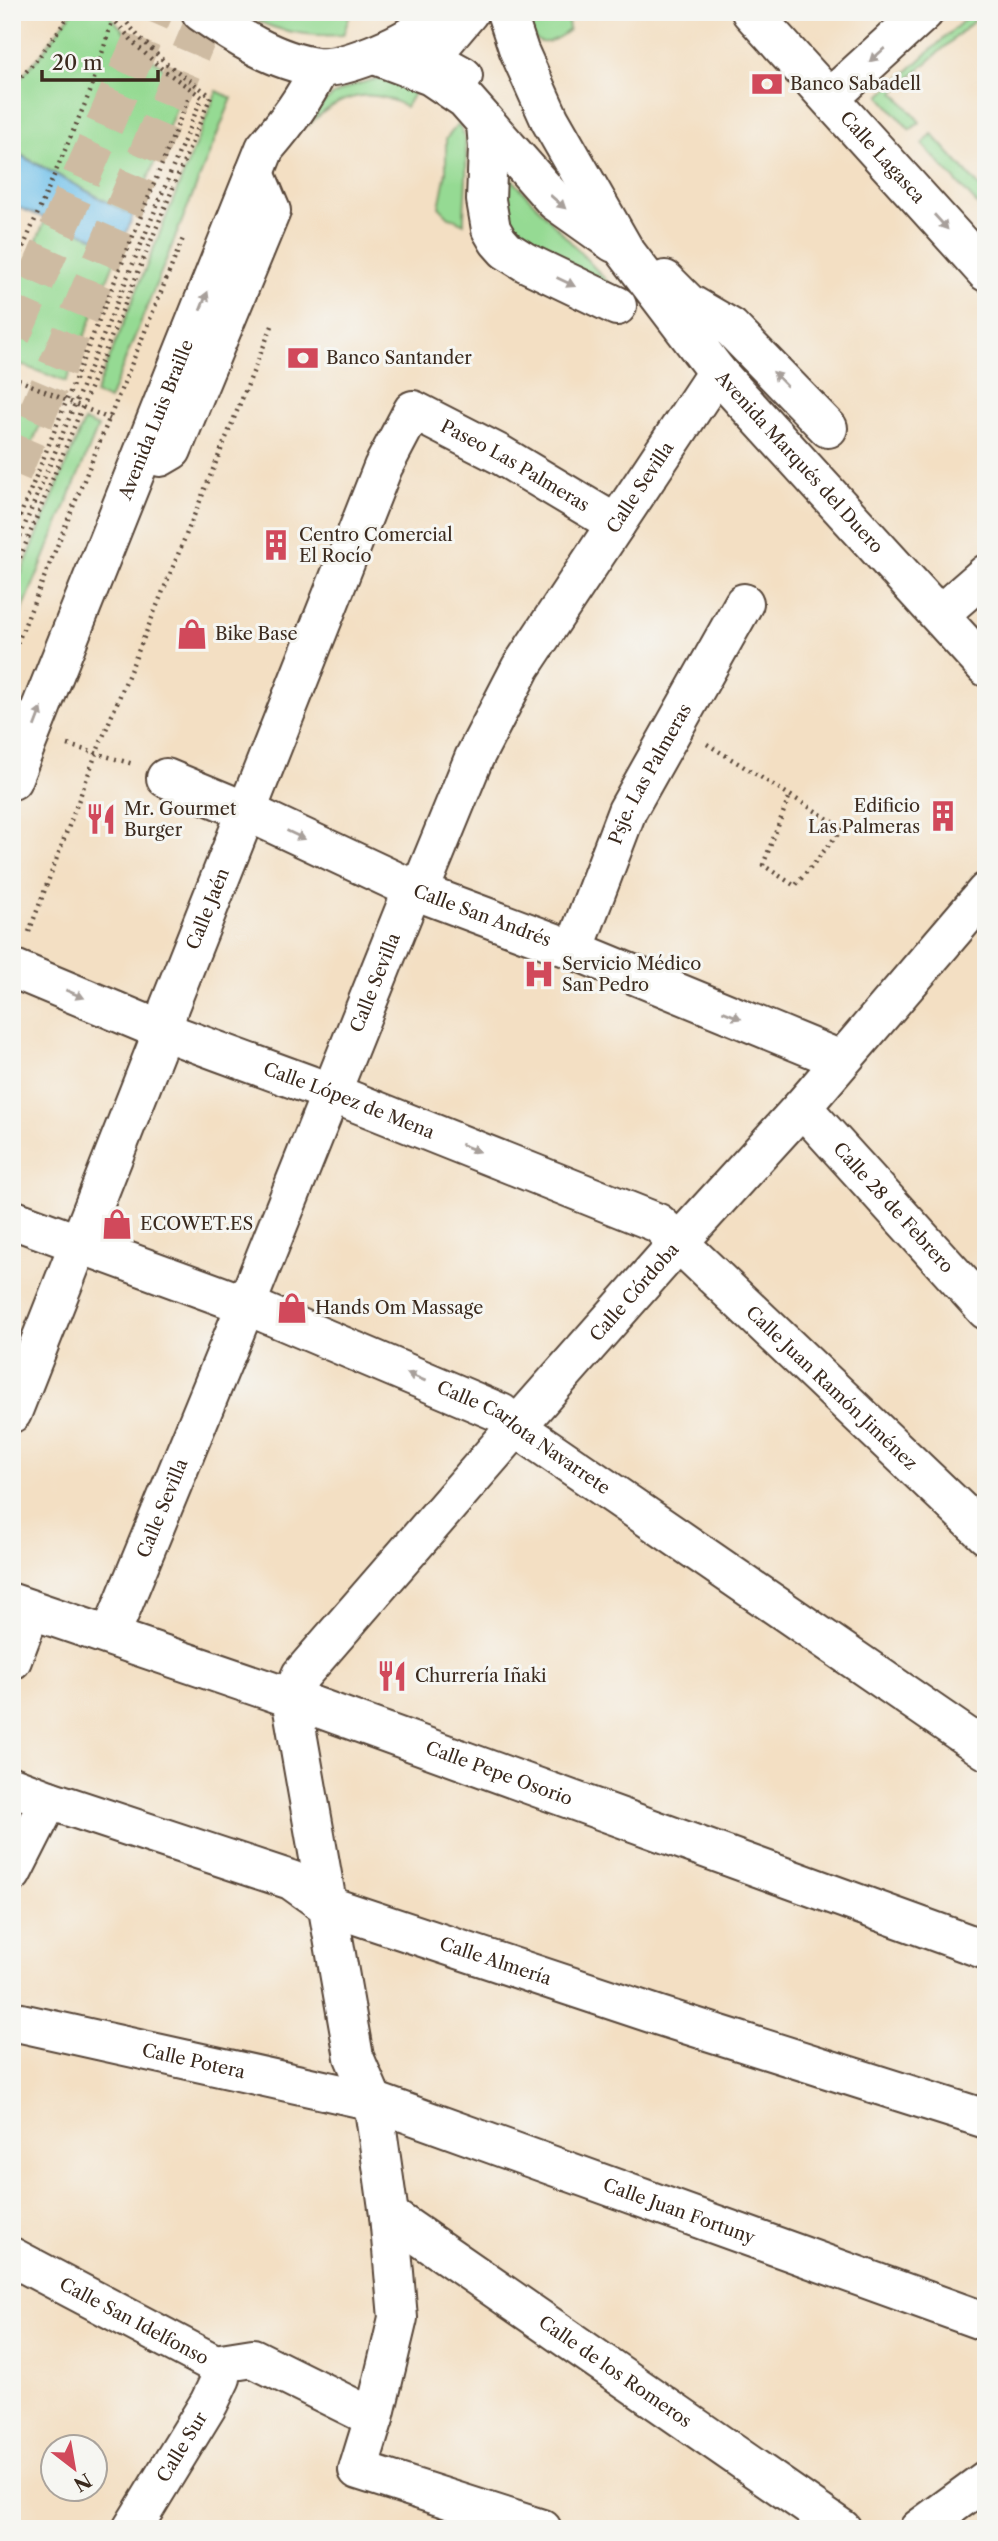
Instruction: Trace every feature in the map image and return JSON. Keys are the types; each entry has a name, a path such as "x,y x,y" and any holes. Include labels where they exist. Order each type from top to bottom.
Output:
{"street":[{"path":"201,12 247,42 274,55 318,68 375,55 421,29 436,12"},
{"path":"469,12 430,58 472,83 551,169 555,169 514,85 489,12"},
{"name":"Avenida Marqués del Duero","path":"506,12 519,51 551,120 577,171 625,251 717,372 986,667"},
{"name":"Calle Lagasca","path":"751,12 986,272"},
{"path":"830,98 924,12"},
{"name":"Avenida Marqués del Duero","path":"375,55 431,76 465,99 555,201 625,251"},
{"name":"Avenida Luis Braille","path":"12,780 265,148 291,118 307,94 318,68"},
{"path":"486,124 486,200 491,229 498,241 506,250 525,262 617,306"},
{"path":"625,251 662,276 688,303 731,328 828,428"},
{"name":"Calle Sevilla","path":"110,1636 408,901 419,892 474,758 521,667 717,372"},
{"name":"Paseo Las Palmeras","path":"413,410 499,454 616,524"},
{"name":"Calle Jaén","path":"12,1413 383,467 413,410"},
{"path":"940,614 986,574"},
{"name":"Psje. Las Palmeras","path":"574,950 627,811 744,603"},
{"name":"Calle San Andrés","path":"166,778 248,812 419,892 574,950 841,1060"},
{"name":"Calle Córdoba","path":"291,1698 302,1675 508,1420 677,1244 802,1107 986,892"},
{"name":"Calle López de Mena","path":"13,969 163,1031 332,1093 658,1223 677,1244"},
{"name":"Calle 28 de Febrero","path":"802,1107 986,1310"},
{"name":"Calle Carlota Navarrete","path":"12,1219 246,1305 508,1420 986,1749"},
{"name":"Calle Juan Ramón Jiménez","path":"677,1244 986,1535"},
{"path":"12,1660 22,1607"},
{"name":"Calle Pepe Osorio","path":"22,1607 291,1698 986,1950"},
{"path":"291,1698 354,2057 373,2101 389,2216 398,2318 374,2418 358,2470 542,2529"},
{"name":"Calle Almería","path":"12,1786 291,1880 326,1905 660,2016 986,2119"},
{"path":"12,1873 49,1800"},
{"name":"Calle Potera","path":"12,2021 373,2101"},
{"name":"Calle Juan Fortuny","path":"373,2101 986,2322"},
{"name":"Calle de los Romeros","path":"389,2216 842,2529"},
{"name":"Calle San Idelfonso","path":"12,2257 215,2364 253,2358 374,2418"},
{"name":"Calle Sur","path":"132,2529 209,2403 221,2378 215,2364"},
{"path":"919,2529 986,2480"}],"path":[{"path":"12,87 39,57 72,12"},
{"path":"12,556 202,97 162,69 107,12"},
{"path":"12,273 90,92 117,12"},
{"path":"12,577 211,96 167,64 117,12"},
{"path":"12,536 189,97"},
{"path":"13,969 96,754 272,326"},
{"path":"12,377 110,419"},
{"path":"674,724 790,795 843,828 795,886 763,865 790,795"},
{"path":"32,733 126,761"}],"green space":[{"path":"72,12 107,12 136,45 185,86 133,216 12,150 12,87 39,57"},
{"path":"247,12 351,12 343,35 332,35 278,29 255,19"},
{"path":"521,12 567,12 569,30 551,41 538,41 529,30"},
{"path":"973,12 984,12 894,92 920,122 910,130 880,96"},
{"path":"383,78 419,85 406,107 379,97 354,97 330,108 308,126 320,106 338,92"},
{"path":"217,91 232,98 109,400 95,394"},
{"path":"458,124 463,132 466,157 464,224 449,217 439,207 446,172 446,139"},
{"path":"932,134 986,194 986,214 922,144"},
{"path":"509,176 619,294 513,238 506,212"},
{"path":"46,218 120,248 66,382 12,361 12,301"},
{"path":"12,400 45,413 12,491"},
{"path":"84,421 98,427 12,636 12,596"}],"water":[{"path":"12,151 133,216 120,248 12,205"}],"tunnel":[{"path":"12,335 154,12"},
{"path":"12,473 208,12"}],"place":[{"name":"Banco Sabadell","path":"767,84"},
{"name":"Banco Santander","path":"303,358"},
{"name":"Centro Comercial El Rocío","path":"276,545"},
{"name":"Bike Base","path":"192,634"},
{"name":"Edificio Las Palmeras","path":"943,816"},
{"name":"Mr. Gourmet Burger","path":"101,819"},
{"name":"Servicio Médico San Pedro","path":"539,974"},
{"name":"ECOWET.ES","path":"117,1224"},
{"name":"Hands Om Massage","path":"292,1308"},
{"name":"Churrería Iñaki","path":"392,1676"}]}
